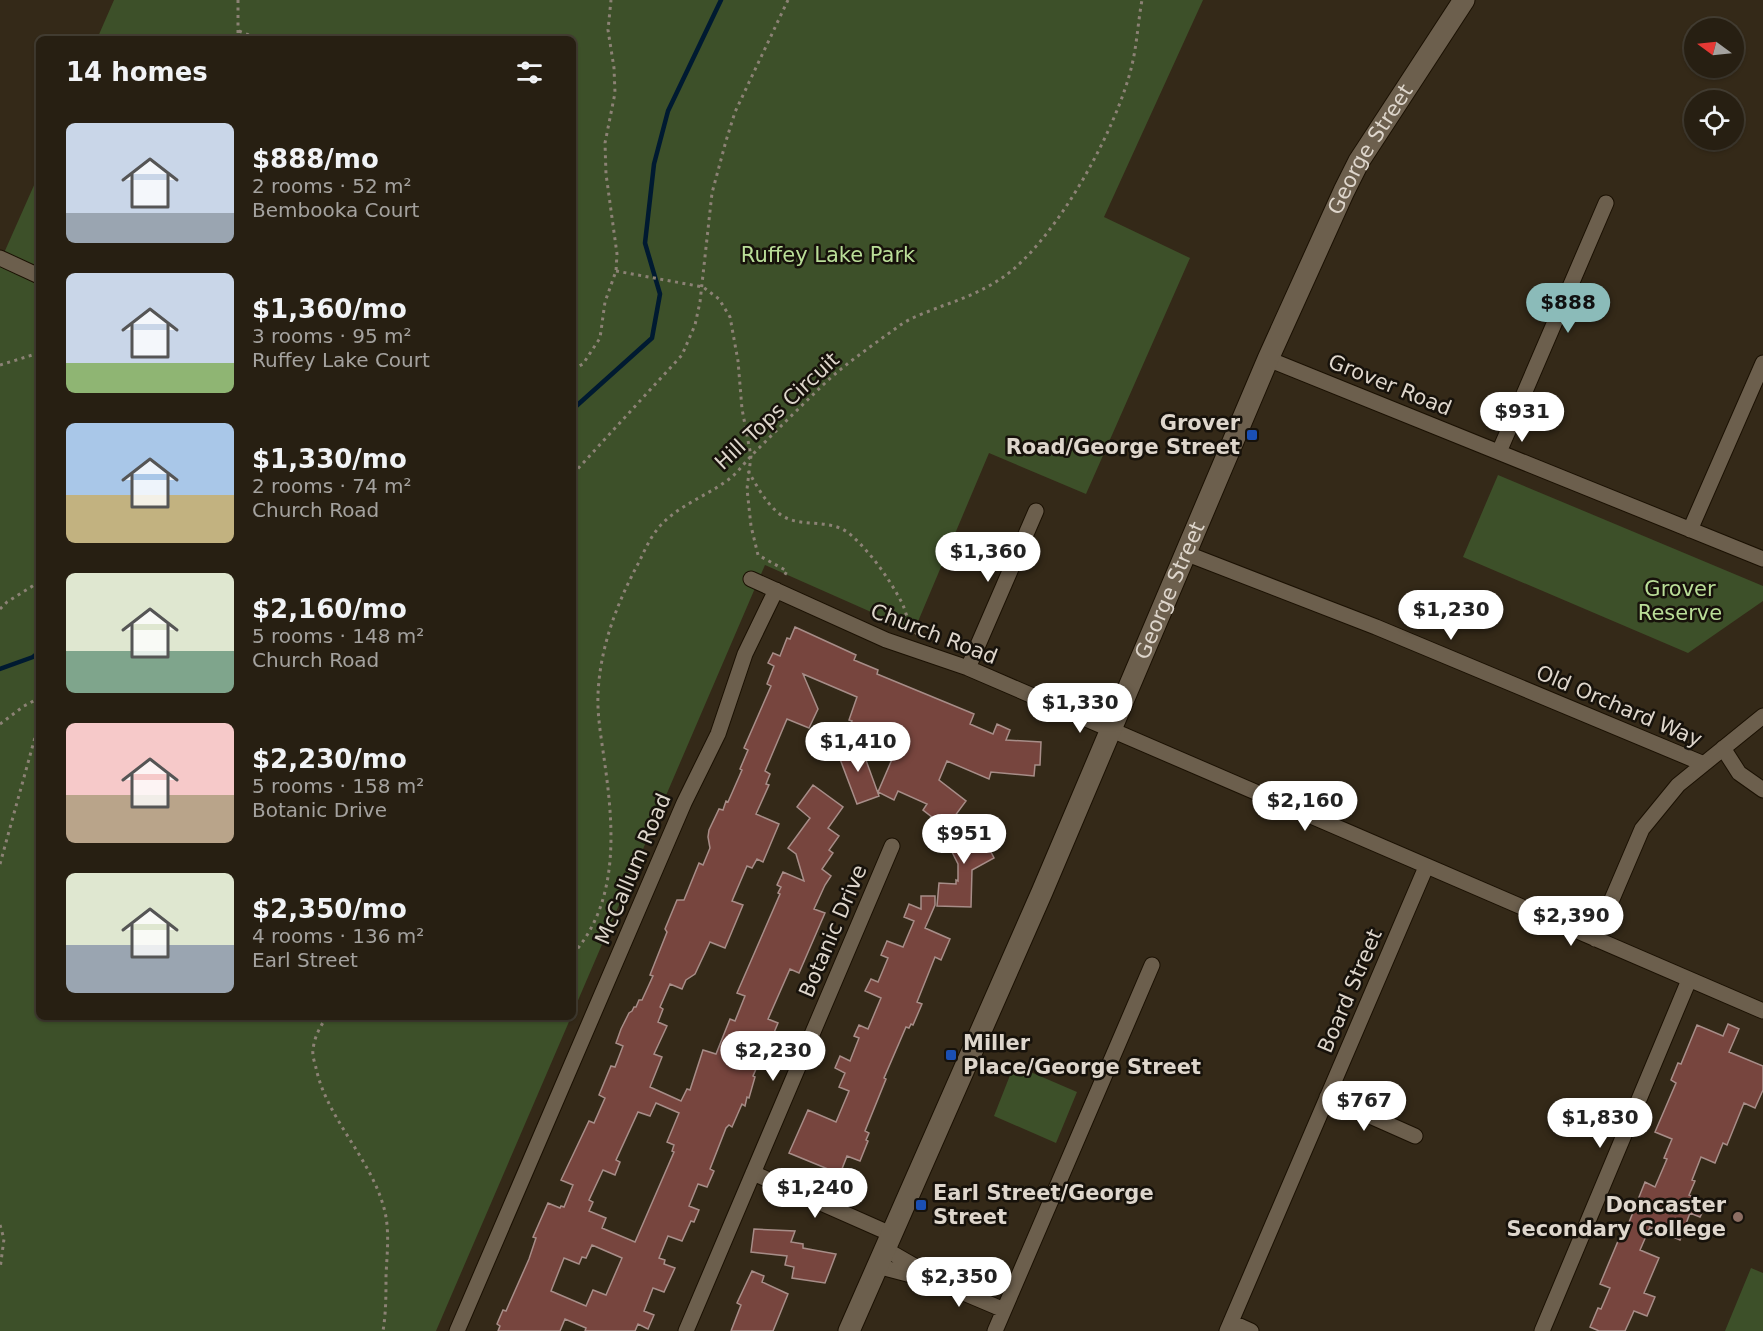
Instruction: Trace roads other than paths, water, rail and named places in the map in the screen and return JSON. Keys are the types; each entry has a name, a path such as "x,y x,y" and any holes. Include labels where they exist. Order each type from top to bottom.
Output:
{"main road":[{"name":"George Street","path":"849,1331 1042,892 1268,358 1359,161 1464,0"}],"street":[{"path":"1499,452 1606,203"},
{"path":"0,258 36,275"},
{"name":"Grover Road","path":"1268,358 1763,560"},
{"path":"1690,530 1763,363"},
{"path":"968,668 1036,511"},
{"name":"Old Orchard Way","path":"1185,553 1376,627 1704,764"},
{"name":"Church Road","path":"751,579 886,640 968,668 1111,729 1763,1011"},
{"name":"McCallum Road","path":"457,1331 684,804 718,734 745,654 776,590"},
{"path":"1595,939 1642,829 1678,786 1763,716"},
{"path":"1724,748 1739,773 1763,789"},
{"name":"Botanic Drive","path":"686,1331 892,846"},
{"name":"Board Street","path":"1229,1327 1426,867"},
{"path":"995,1331 1152,965"},
{"path":"1542,1331 1689,980"},
{"path":"1327,1097 1415,1136"},
{"path":"753,1173 918,1268 926,1277 1004,1310"},
{"path":"1229,1327 1251,1331"}],"waterway":[{"path":"576,406 652,338 660,294 645,243 654,164 668,111 721,0"},
{"path":"0,669 36,654"}],"place":[{"name":"Grover Road/George Street","path":"1252,435"},
{"name":"Miller Place/George Street","path":"951,1055"},
{"name":"Earl Street/George Street","path":"921,1205"},
{"name":"Doncaster Secondary College","path":"1738,1217"}],"park label":[{"name":"Ruffey Lake Park","path":"828,255"},
{"name":"Grover Reserve","path":"1680,601"}]}
